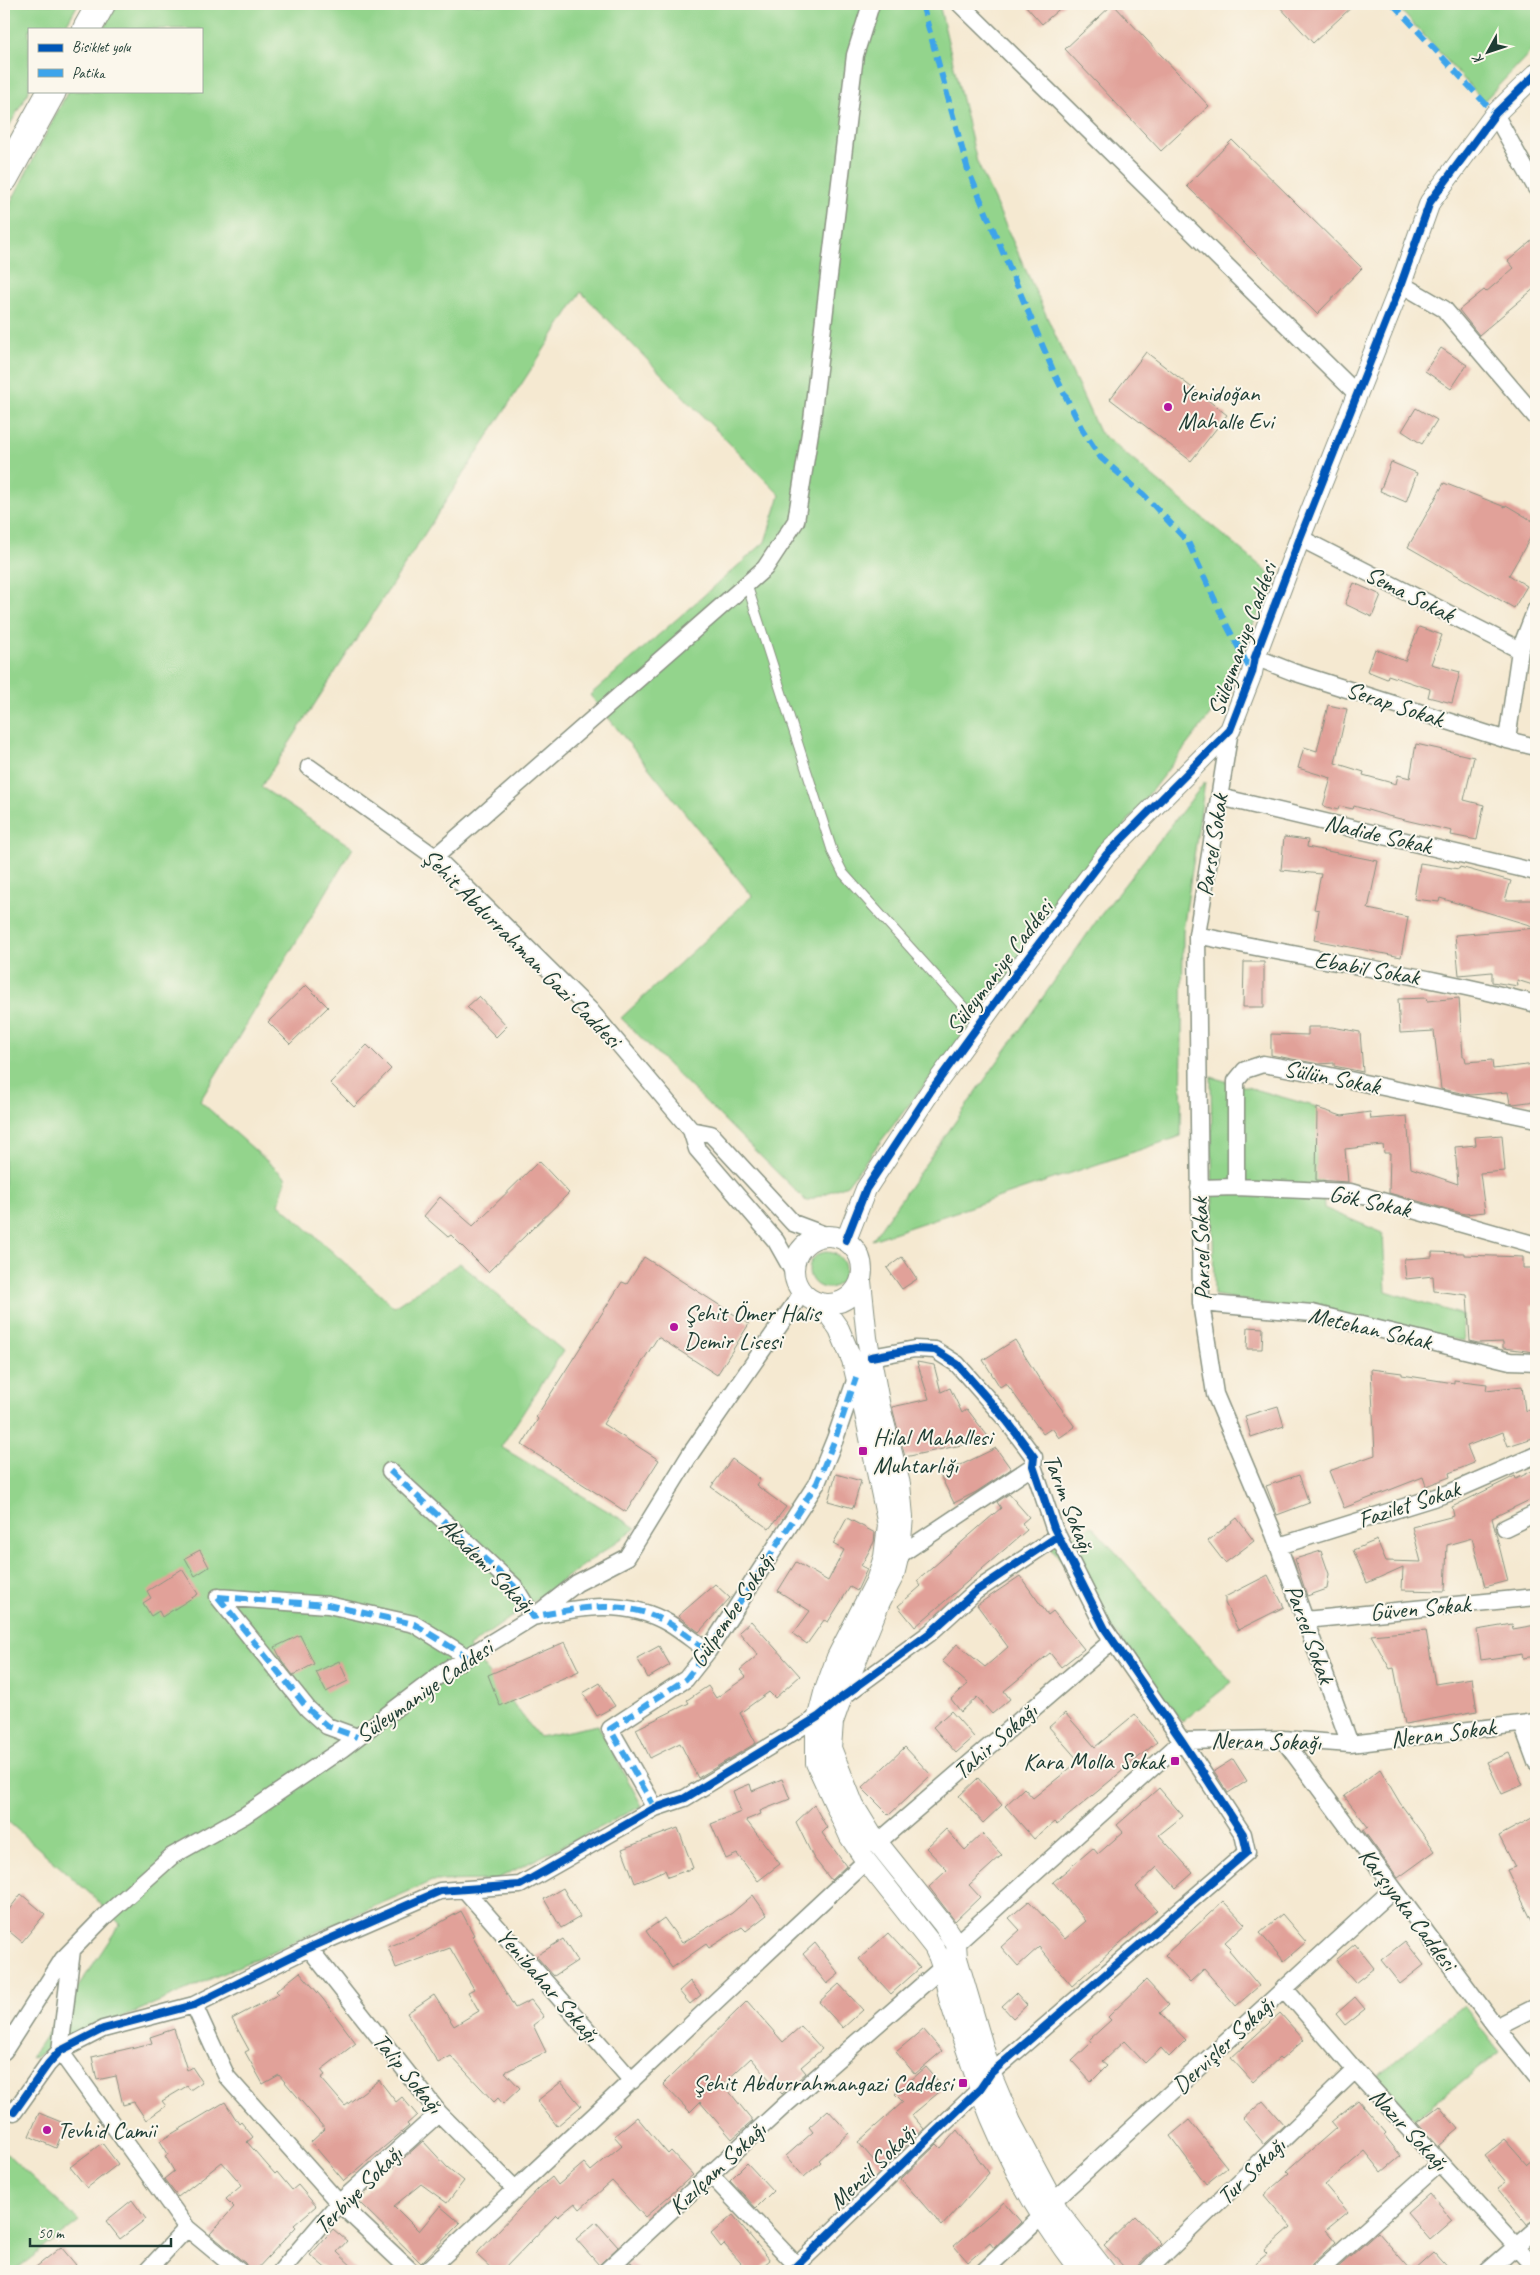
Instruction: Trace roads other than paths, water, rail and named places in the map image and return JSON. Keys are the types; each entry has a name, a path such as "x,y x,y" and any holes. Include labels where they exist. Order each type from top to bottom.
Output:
{"highway":[{"path":"88,28 101,4"},
{"path":"4,178 51,92"}],"street":[{"path":"435,856 765,568 796,521 813,410 855,55 871,4"},
{"path":"960,4 1357,394"},
{"name":"Süleymaniye Caddesi","path":"846,1240 866,1189 930,1092 1107,854 1230,730 1252,673 1255,657 1300,538 1402,284 1430,202 1495,114 1536,74"},
{"path":"1495,114 1536,188"},
{"path":"1402,284 1444,309 1536,417"},
{"name":"Sema Sokak","path":"1300,538 1520,650"},
{"path":"1507,740 1520,650 1536,609"},
{"name":"Serap Sokak","path":"1255,657 1293,672 1507,740 1536,747"},
{"name":"Parsel Sokak","path":"1230,730 1197,935 1201,1304 1215,1394 1279,1546 1350,1744"},
{"name":"Şehit Abdurrahman Gazi Caddesi","path":"310,767 435,856 590,1010 691,1130"},
{"name":"Nadide Sokak","path":"1220,797 1536,872"},
{"name":"Ebabil Sokak","path":"1197,935 1278,953 1470,986 1536,1004"},
{"name":"Sülün Sokak","path":"1236,1187 1236,1081 1245,1070 1263,1064 1321,1074 1536,1119"},
{"path":"794,1273 776,1241 697,1149 691,1130 711,1134 793,1224 846,1240 854,1247 860,1257 863,1269 861,1281 871,1357 880,1407 900,1484 903,1517 894,1574 880,1602 841,1698 833,1722 831,1748 854,1806 877,1843 943,1924 956,1944 957,1958 985,2081 1002,2141 1048,2208 1105,2271"},
{"name":"Gök Sokak","path":"1199,1188 1236,1187 1350,1192 1536,1245"},
{"path":"825,1235 814,1238 802,1248 794,1262 796,1284 807,1296 827,1312 839,1329 856,1378 886,1517 888,1538 876,1581 837,1657 824,1693 818,1717 815,1744 816,1763 841,1821 866,1861 934,1946 942,1967 950,2000 985,2081"},
{"path":"807,1296 823,1304 835,1304 846,1300 861,1281"},
{"name":"Süleymaniye Caddesi","path":"4,2051 38,1995 63,1959 106,1916 172,1856 245,1814 357,1737 446,1670 533,1617 577,1583 627,1557 691,1453 807,1296"},
{"name":"Metehan Sokak","path":"1201,1304 1312,1312 1510,1361 1536,1362"},
{"name":"Tarım Sokağı","path":"871,1357 915,1349 935,1350 957,1364 1007,1421 1034,1457 1033,1466 1058,1536 1113,1640 1182,1741"},
{"name":"Gülpembe Sokağı","path":"655,1808 610,1729 686,1679 708,1651 817,1482 835,1439 856,1378"},
{"name":"Fazilet Sokak","path":"1279,1546 1449,1493 1536,1455"},
{"path":"898,1556 1033,1466"},
{"name":"Akademi Sokağı","path":"390,1471 514,1586 533,1617 571,1608 608,1606 640,1610 668,1623 708,1651"},
{"path":"1505,1528 1536,1514"},
{"path":"14,2112 48,2064 60,2051 103,2029 194,2005 309,1948 440,1892 520,1885 655,1808 685,1798 818,1717 930,1633 976,1591 1058,1536"},
{"path":"357,1737 327,1726 308,1709 218,1597 328,1605 414,1624 467,1657"},
{"name":"Güven Sokak","path":"1305,1620 1536,1597"},
{"name":"Tahir Sokağı","path":"877,1843 1113,1640"},
{"path":"1529,1723 1536,1762"},
{"name":"Neran Sokak","path":"1350,1744 1529,1723"},
{"name":"Neran Sokağı","path":"1182,1741 1283,1739 1350,1744"},
{"name":"Karşıyaka Caddesi","path":"1283,1739 1496,2027 1536,2077"},
{"path":"942,1967 956,1944 1182,1741"},
{"name":"Menzil Sokağı","path":"796,2270 985,2081 1247,1852 1243,1834 1182,1741"},
{"path":"427,2271 516,2190 866,1861"},
{"name":"Dervişler Sokağı","path":"984,2271 1048,2208 1393,1889"},
{"name":"Yenibahar Sokağı","path":"465,1890 632,2081"},
{"name":"Talip Sokağı","path":"309,1948 439,2113 516,2190"},
{"path":"72,1950 60,2051 188,2228 239,2271"},
{"name":"Kızılçam Sokağı","path":"606,2271 785,2105 942,1967"},
{"name":"Nazır Sokağı","path":"1284,1988 1355,2070 1536,2268"},
{"path":"194,2005 227,2077 339,2203 411,2271"},
{"path":"1496,2027 1536,2007"},
{"name":"Tur Sokağı","path":"1147,2271 1355,2070"},
{"name":"Terbiye Sokağı","path":"281,2271 339,2203 439,2113"},
{"path":"1319,2271 1440,2163"},
{"path":"710,2174 796,2270"},
{"path":"1048,2208 1063,2249 1080,2271"},
{"path":"147,2271 188,2228"},
{"path":"1488,2271 1536,2229"}],"lane":[{"path":"747,584 833,853 843,873 979,1024"}],"place":[{"name":"Yenidoğan Mahalle Evi","path":"1168,407"},
{"name":"Şehit Ömer Halis Demir Lisesi","path":"674,1327"},
{"name":"Hilal Mahallesi Muhtarlığı","path":"863,1451"},
{"name":"Kara Molla Sokak","path":"1175,1761"},
{"name":"Şehit Abdurrahmangazi Caddesi","path":"963,2083"},
{"name":"Tevhid Camii","path":"47,2130"}]}
